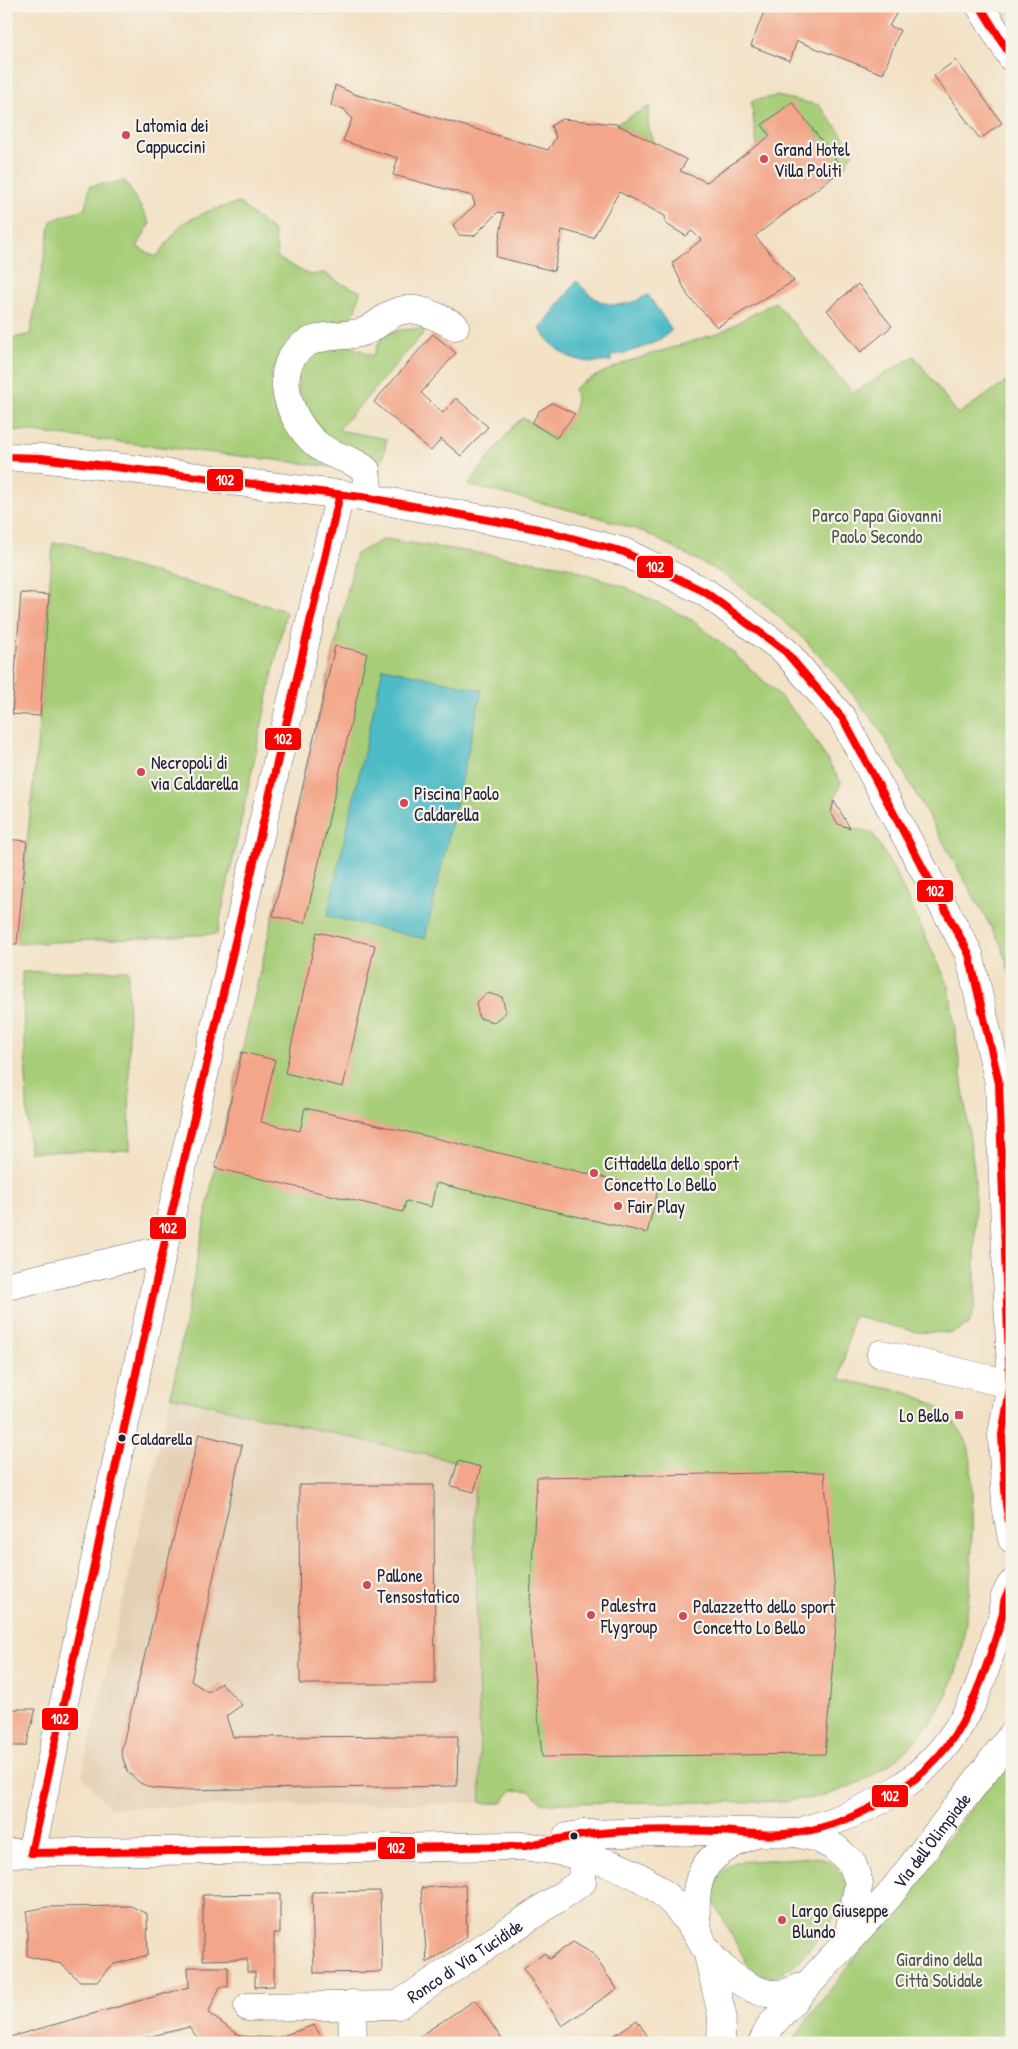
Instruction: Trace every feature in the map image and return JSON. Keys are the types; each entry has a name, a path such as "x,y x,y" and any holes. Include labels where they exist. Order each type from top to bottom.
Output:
{"street":[{"path":"980,6 1012,58"},
{"path":"369,498 366,470 354,461 331,454 317,445 299,423 288,400 284,378 291,359 305,344 323,336 348,336 370,331 395,312 422,310 455,326"},
{"path":"6,456 41,458 340,494 538,529 624,552 705,592 786,651 843,719 969,954 999,1083 1011,1389 1002,1435 1006,1505 1012,1539"},
{"path":"340,494 163,1250 19,1853 525,1846 584,1844 707,1831 755,1834 796,1833 817,1838 834,1847 852,1863 859,1883 847,1942 771,2025 762,2043"},
{"path":"6,1286 163,1250"},
{"path":"880,1354 1011,1389"},
{"path":"1012,1584 1004,1602 1003,1615 1005,1628 1012,1641"},
{"path":"796,1833 839,1820 880,1801 911,1781 938,1755 954,1735 972,1703 1003,1615"},
{"name":"Via dell'Olimpiade","path":"847,1942 888,1897 1012,1735"},
{"path":"720,2043 722,2015 703,1943 695,1900 699,1878 708,1863 722,1850 755,1834"},
{"path":"584,1844 650,1885 675,1905 722,1969 756,1991 775,1994 788,1993 806,1986"},
{"name":"Ronco di Via Tucidide","path":"248,2007 352,2004 398,2005 582,1882 584,1844"},
{"path":"352,2004 353,2043"}],"shaded area":[{"path":"171,1396 481,1467 474,1492 481,1803 109,1808 82,1775"}],"green space":[{"path":"777,96 819,105 854,150 843,169 792,103 762,125 770,136 757,146 751,101"},
{"path":"650,106 648,125 655,144 616,124"},
{"path":"125,181 150,223 137,247 156,257 183,223 211,210 239,203 274,232 278,258 309,275 324,273 340,283 360,291 356,310 347,322 334,322 311,329 293,343 271,373 275,393 352,469 6,429 6,340 30,334 51,221 85,208 90,186"},
{"name":"Parco Papa Giovanni Paolo Secondo","path":"775,302 853,393 914,356 958,414 1012,378 1012,980 1001,945 879,728 841,680 806,641 767,606 723,574 644,532 598,517 468,485 514,425 523,418 556,438 575,410 576,396 574,389 581,383 626,362 719,333"},
{"path":"428,328 338,430 387,439 379,474 328,444 300,413 296,366 312,348 348,345 373,356 383,335 401,330"},
{"name":"Cittadella dello sport Concetto Lo Bello","path":"384,539 564,566 625,587 692,620 730,650 776,692 804,723 841,782 834,801 850,828 872,832 897,876 949,986 975,1177 975,1306 969,1324 952,1333 917,1332 853,1316 840,1379 898,1391 926,1400 950,1418 964,1436 968,1445 970,1459 972,1513 972,1552 968,1609 960,1659 954,1679 929,1724 897,1759 871,1777 838,1791 799,1800 760,1802 542,1803 530,1791 512,1790 502,1803 481,1803 474,1492 480,1467 171,1396 215,1168 356,554"},
{"path":"53,543 72,543 110,560 286,611 217,934 17,944 40,716"},
{"path":"128,970 130,1150 29,1152 22,972"},
{"name":"Giardino della Città Solidale","path":"1012,1756 1012,2043 792,2043 806,2021"},
{"path":"815,1857 831,1863 843,1875 846,1886 840,1907 823,1932 795,1964 777,1975 767,1976 756,1972 746,1962 714,1902 713,1894 720,1876 727,1867 735,1862"}],"water":[{"path":"577,281 593,297 601,302 610,304 627,303 648,295 672,330 666,336 651,344 611,356 611,361 589,362 570,357 554,346 540,329"},
{"name":"Piscina Paolo Caldarella","path":"383,668 482,690 425,939 327,916"}],"building":[{"path":"766,6 895,6 896,14 889,26 900,30 883,74 797,41 790,61 751,46"},
{"path":"956,60 1002,123 980,139 934,76"},
{"path":"335,85 354,94 548,150 556,137 551,126 562,119 616,124 687,160 680,171 707,182 770,136 762,125 792,102 843,169 755,236 794,281 717,327 688,296 672,263 701,240 692,231 686,236 666,224 665,216 619,192 593,238 562,230 554,271 496,257 504,213 498,212 474,236 459,235 453,225 475,205 472,196 393,175 398,158 343,141 352,119 344,109 331,106"},
{"path":"858,284 892,326 861,352 827,310"},
{"path":"433,334 456,353 421,393 443,413 456,398 488,427 461,456 441,439 431,451 374,402"},
{"path":"552,403 575,414 556,438 532,423 539,411"},
{"path":"21,593 49,595 40,716 12,714"},
{"path":"335,646 367,653 305,923 273,916"},
{"path":"834,801 850,828 838,824 831,813"},
{"path":"6,839 27,841 17,944 6,944"},
{"path":"317,932 375,945 343,1087 285,1073"},
{"path":"487,993 502,997 506,1012 494,1022 479,1018 476,1003"},
{"path":"242,1052 275,1060 261,1122 300,1131 305,1108 658,1190 647,1233 436,1183 431,1207 406,1201 403,1212 215,1168"},
{"path":"199,1434 242,1445 191,1681 208,1692 221,1683 242,1705 226,1716 233,1737 458,1736 457,1786 178,1790 152,1788 140,1783 127,1771 121,1752"},
{"path":"458,1461 481,1467 474,1492 451,1486"},
{"name":"Palazzetto dello sport Concetto Lo Bello","path":"824,1472 837,1614 825,1754 542,1757 529,1618 537,1477"},
{"name":"Pallone Tensostatico","path":"299,1485 434,1485 435,1684 300,1684"},
{"path":"6,1709 36,1709 26,1746 6,1746"},
{"path":"465,1885 467,1936 427,1963 421,1888"},
{"path":"380,1891 382,1972 314,1973 312,1892"},
{"path":"280,1894 280,1933 274,1933 274,1986 255,1987 255,1972 247,1972 247,1959 203,1960 203,1895"},
{"path":"131,1906 147,1914 148,1955 111,1965 98,1981 80,1981 61,1964 27,1956 27,1911 47,1907"},
{"path":"573,1942 593,1954 617,1989 562,2026 523,1968 545,1953 549,1959"},
{"path":"188,1967 228,1967 228,1987 220,1987 208,2013 240,2036 276,2038 314,2025 325,2043 202,2043 189,2027 123,2043 6,2043 6,2038 189,1987"},
{"path":"475,2000 504,2042 409,2043"},
{"path":"637,2020 652,2043 603,2043"}],"transit line":[{"name":"102","path":"980,6 1012,58"},
{"name":"102","path":"6,457 41,458 369,498 538,529 624,552 705,592 785,651 843,719 969,954 999,1083 1010,1389 1002,1435 1006,1505 1012,1538"},
{"name":"102","path":"340,494 163,1250 31,1853 525,1846 577,1836 617,1832 695,1830 785,1834 834,1824 881,1802 904,1787 924,1771 956,1733 964,1720 988,1662 1003,1615 1007,1593 1012,1585"}],"place":[{"name":"Latomia dei Cappuccini","path":"126,135"},
{"name":"Grand Hotel Villa Politi","path":"764,159"},
{"name":"Necropoli di via Caldarella","path":"141,772"},
{"name":"Piscina Paolo Caldarella","path":"404,803"},
{"name":"Cittadella dello sport Concetto Lo Bello","path":"594,1173"},
{"name":"Fair Play","path":"618,1206"},
{"name":"Lo Bello","path":"959,1415"},
{"name":"Caldarella","path":"122,1438"},
{"name":"Pallone Tensostatico","path":"367,1585"},
{"name":"Palestra Flygroup","path":"591,1615"},
{"name":"Palazzetto dello sport Concetto Lo Bello","path":"683,1616"},
{"name":"Largo Giuseppe Blundo","path":"782,1920"}]}
